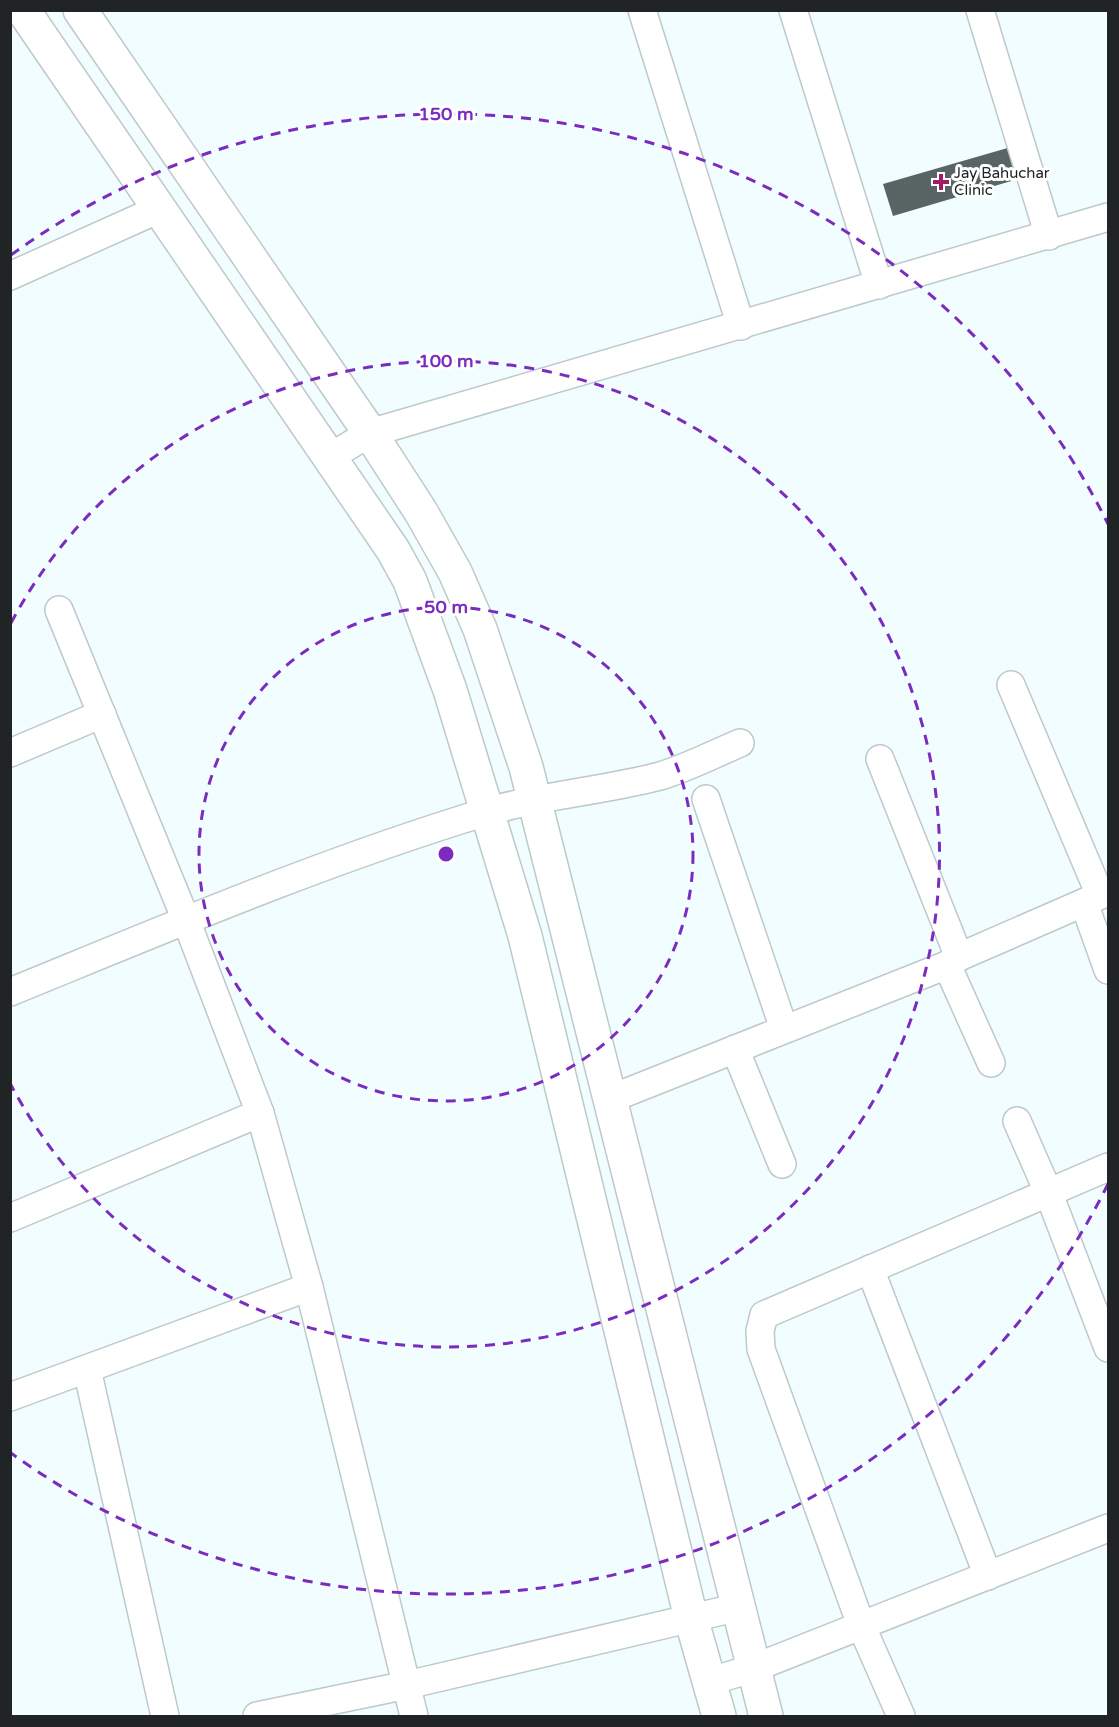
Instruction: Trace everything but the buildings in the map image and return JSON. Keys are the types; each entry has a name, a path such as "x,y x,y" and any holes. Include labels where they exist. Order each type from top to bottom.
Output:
{"street":[{"path":"23,10 393,549 410,581 450,690 525,936 691,1618 719,1716"},
{"path":"80,10 370,433 421,512 454,572 480,629 526,767 766,1716"},
{"path":"642,10 741,326"},
{"path":"793,10 879,285"},
{"path":"980,10 1049,236"},
{"path":"10,276 159,209"},
{"path":"330,457 370,433 1108,217"},
{"path":"59,610 186,920 260,1113 309,1287 414,1716"},
{"path":"1011,686 1098,897 1108,970"},
{"path":"10,753 102,714"},
{"path":"10,993 307,873 487,812 534,800 660,776 740,743"},
{"path":"880,759 991,1063"},
{"path":"706,799 784,1029"},
{"path":"610,1099 953,961 1098,897"},
{"path":"735,1049 782,1164"},
{"path":"10,1218 260,1113"},
{"path":"1017,1121 1049,1194 1108,1348"},
{"path":"901,1716 861,1625 761,1349 760,1331 764,1315 1108,1167"},
{"path":"870,1269 988,1575"},
{"path":"10,1397 309,1287"},
{"path":"87,1369 165,1716"},
{"path":"708,1682 754,1668 1108,1528"},
{"path":"257,1716 407,1685 739,1607"}],"place":[{"name":"Jay Bahuchar Clinic","path":"941,182"}]}
